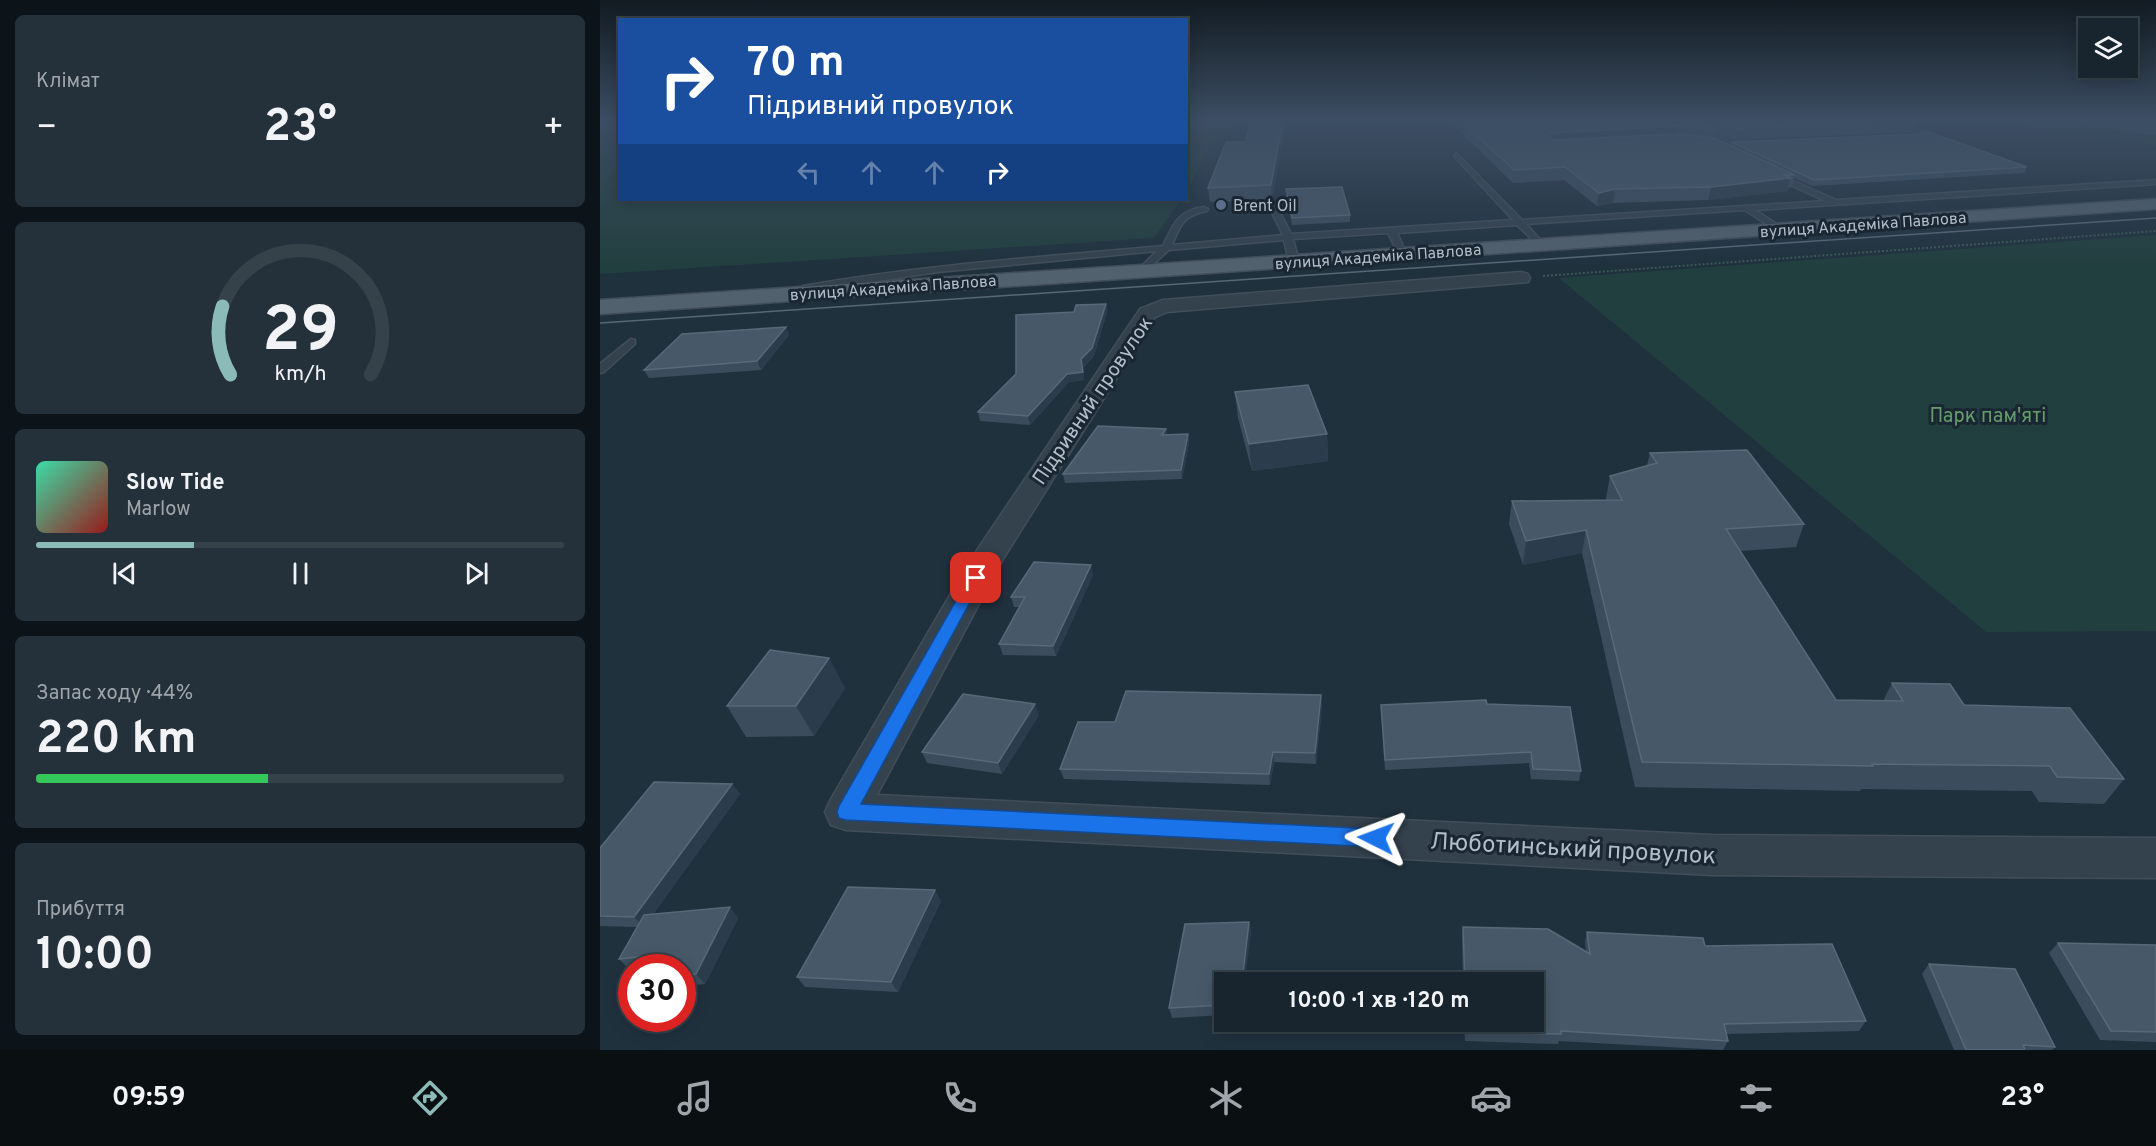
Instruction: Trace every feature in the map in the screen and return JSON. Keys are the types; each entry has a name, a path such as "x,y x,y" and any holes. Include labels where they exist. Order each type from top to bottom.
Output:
{"main road":[{"name":"вулиця Академіка Павлова","path":"600,307 2156,204"}],"street":[{"name":"Підривний провулок","path":"846,812 987,559 1147,313 1163,306 1521,278"},
{"name":"Люботинський провулок","path":"846,812 1712,855 2156,858"}],"lane":[{"path":"1468,168 1541,245"},
{"path":"1764,169 1837,204"},
{"path":"773,295 849,280 1288,237 2155,183"},
{"path":"1273,207 1288,237 1294,262"},
{"path":"1142,271 1166,248 1182,216 1189,211 1204,209"},
{"path":"1748,209 1780,230"},
{"path":"1392,232 1403,255"},
{"path":"600,370 631,342"}],"path":[{"path":"1521,278 2156,231"}],"green space":[{"path":"600,168 618,168 618,201 1180,201 1154,238 600,274"},
{"path":"1188,168 1199,168 1188,189"},
{"name":"Парк пам'яті","path":"2156,235 2156,631 1986,632 1559,278"}],"building":[{"path":"1216,168 1274,168 1271,185 1208,188"},
{"path":"1512,168 1548,168 1514,170"},
{"path":"1566,168 1780,168 1795,175 1785,175 1790,178 1711,187 1615,189 1599,193"},
{"path":"1788,168 2011,168 1814,180"},
{"path":"1342,187 1350,215 1292,218 1286,189"},
{"path":"1106,304 1092,348 1081,359 1083,372 1067,374 1028,416 978,412 1016,374 1016,315 1074,312 1076,305"},
{"path":"786,327 757,361 644,370 682,334"},
{"path":"1308,385 1327,434 1249,444 1235,392"},
{"path":"1098,426 1166,429 1162,435 1188,434 1181,470 1063,474"},
{"path":"1747,450 1804,524 1726,529 1836,700 1903,701 1892,683 1950,684 1964,705 2070,708 2124,779 2057,777 2050,766 1642,762 1586,530 1526,541 1512,501 1622,500 1610,476 1657,463 1650,453"},
{"path":"1034,562 1091,565 1053,646 999,644 1025,597 1011,597"},
{"path":"770,650 829,658 796,706 727,706"},
{"path":"1126,691 1321,695 1315,753 1273,752 1269,774 1060,769 1078,722 1115,722"},
{"path":"963,694 1035,704 998,763 922,752"},
{"path":"1486,700 1487,704 1570,707 1581,771 1533,769 1531,752 1385,760 1381,705"},
{"path":"654,782 732,784 634,917 600,916 600,848"},
{"path":"848,887 935,890 891,982 797,977"},
{"path":"730,907 696,974 696,954 622,954 644,915"},
{"path":"1249,922 1243,972 1214,972 1214,1006 1169,1008 1185,924"},
{"path":"1463,927 1548,929 1590,954 1587,932 1703,938 1705,946 1832,944 1866,1021 1724,1024 1728,1041 1561,1031 1561,1034 1466,1032 1544,1032 1544,972 1465,972"},
{"path":"2058,943 2156,945 2156,1032 2111,1031"},
{"path":"1929,964 2015,969 2055,1047 2023,1045 2025,1050 1966,1050"}],"tram line":[{"path":"600,323 2156,218"}],"place":[{"name":"Brent Oil","path":"1221,205"}],"route":[{"path":"976,578 846,812 1376,838"}]}
